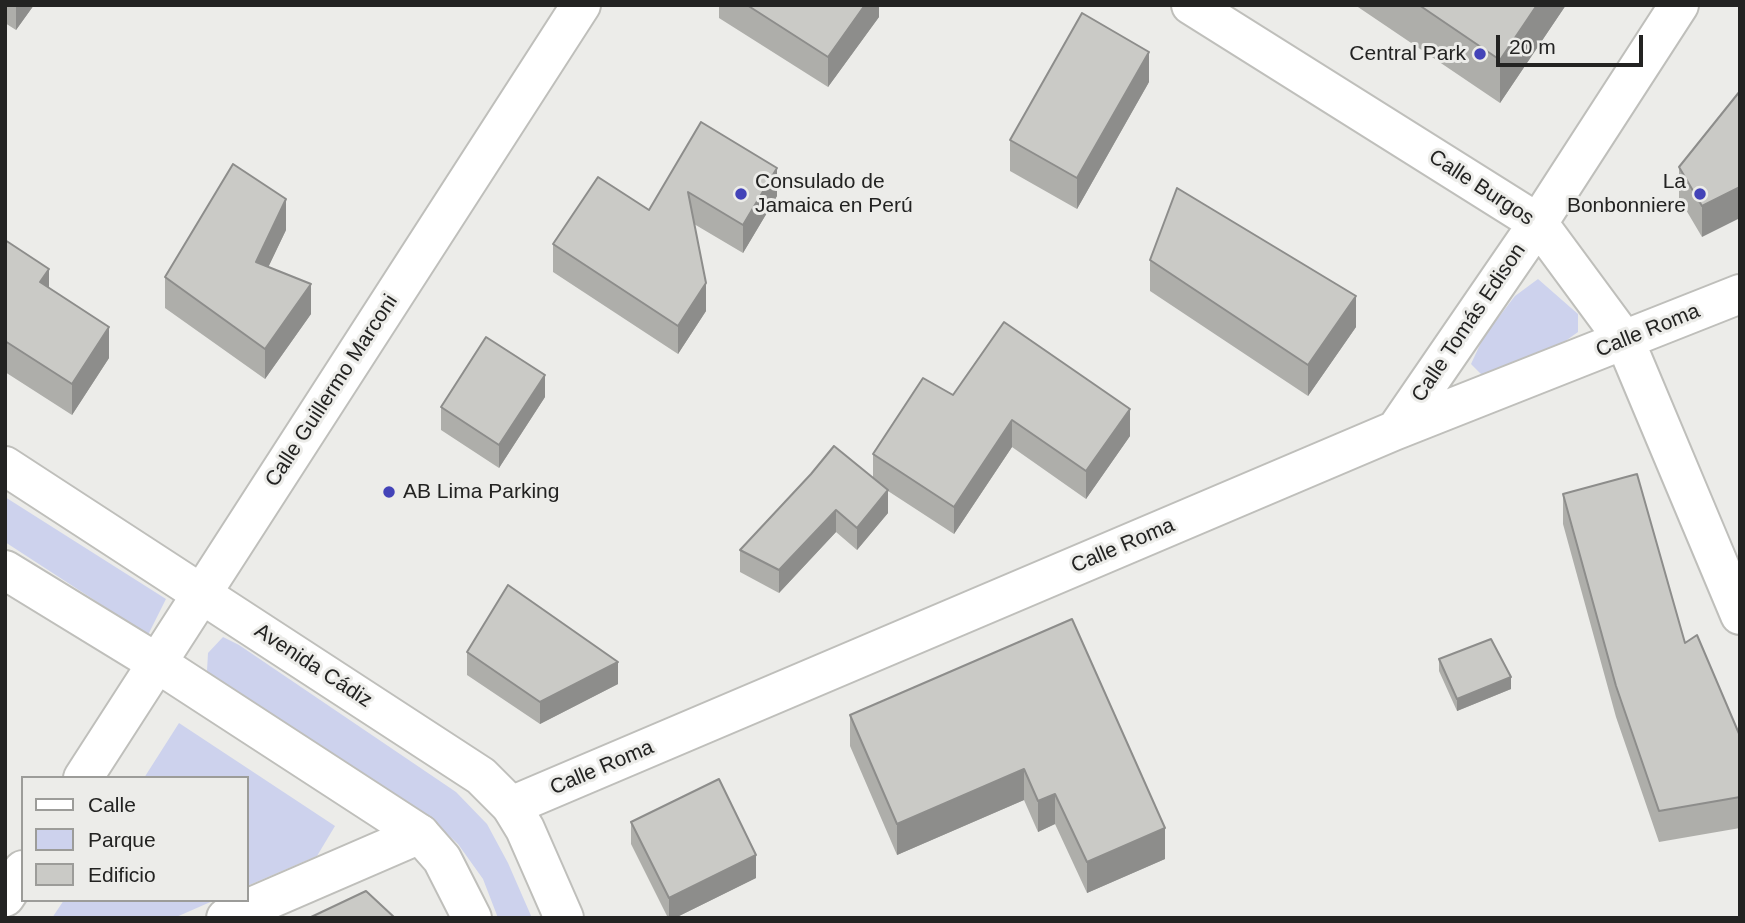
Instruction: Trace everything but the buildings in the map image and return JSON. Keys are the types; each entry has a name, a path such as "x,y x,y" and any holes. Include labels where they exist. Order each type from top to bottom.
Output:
{"street":[{"name":"Calle Guillermo Marconi","path":"84,776 581,5"},
{"name":"Calle Burgos","path":"1191,5 1538,223 1625,341 1740,615"},
{"name":"Calle Tomás Edison","path":"1396,430 1538,223 1679,5"},
{"name":"Calle Roma","path":"511,806 1396,430 1740,294"},
{"name":"Avenida Cádiz","path":"5,466 481,776 511,806 539,858 564,918"},
{"path":"5,570 157,663 420,834 442,859 471,918"},
{"path":"226,918 420,834"},
{"path":"5,897 21,873"}],"green space":[{"path":"1538,279 1578,314 1578,332 1557,347 1486,379 1471,364 1484,336 1515,296"},
{"path":"5,497 166,599 148,635 5,542"},
{"path":"223,637 239,645 456,792 487,824 508,863 532,918 498,918 483,879 458,844 427,815 222,687 207,671 208,653"},
{"path":"179,723 335,826 317,856 248,886 248,776 145,776"},
{"path":"63,902 210,902 174,918 52,918"}],"place":[{"name":"Central Park","path":"1480,54"},
{"name":"Consulado de Jamaica en Perú","path":"741,194"},
{"name":"La Bonbonniere","path":"1700,194"},
{"name":"AB Lima Parking","path":"389,492"}]}
